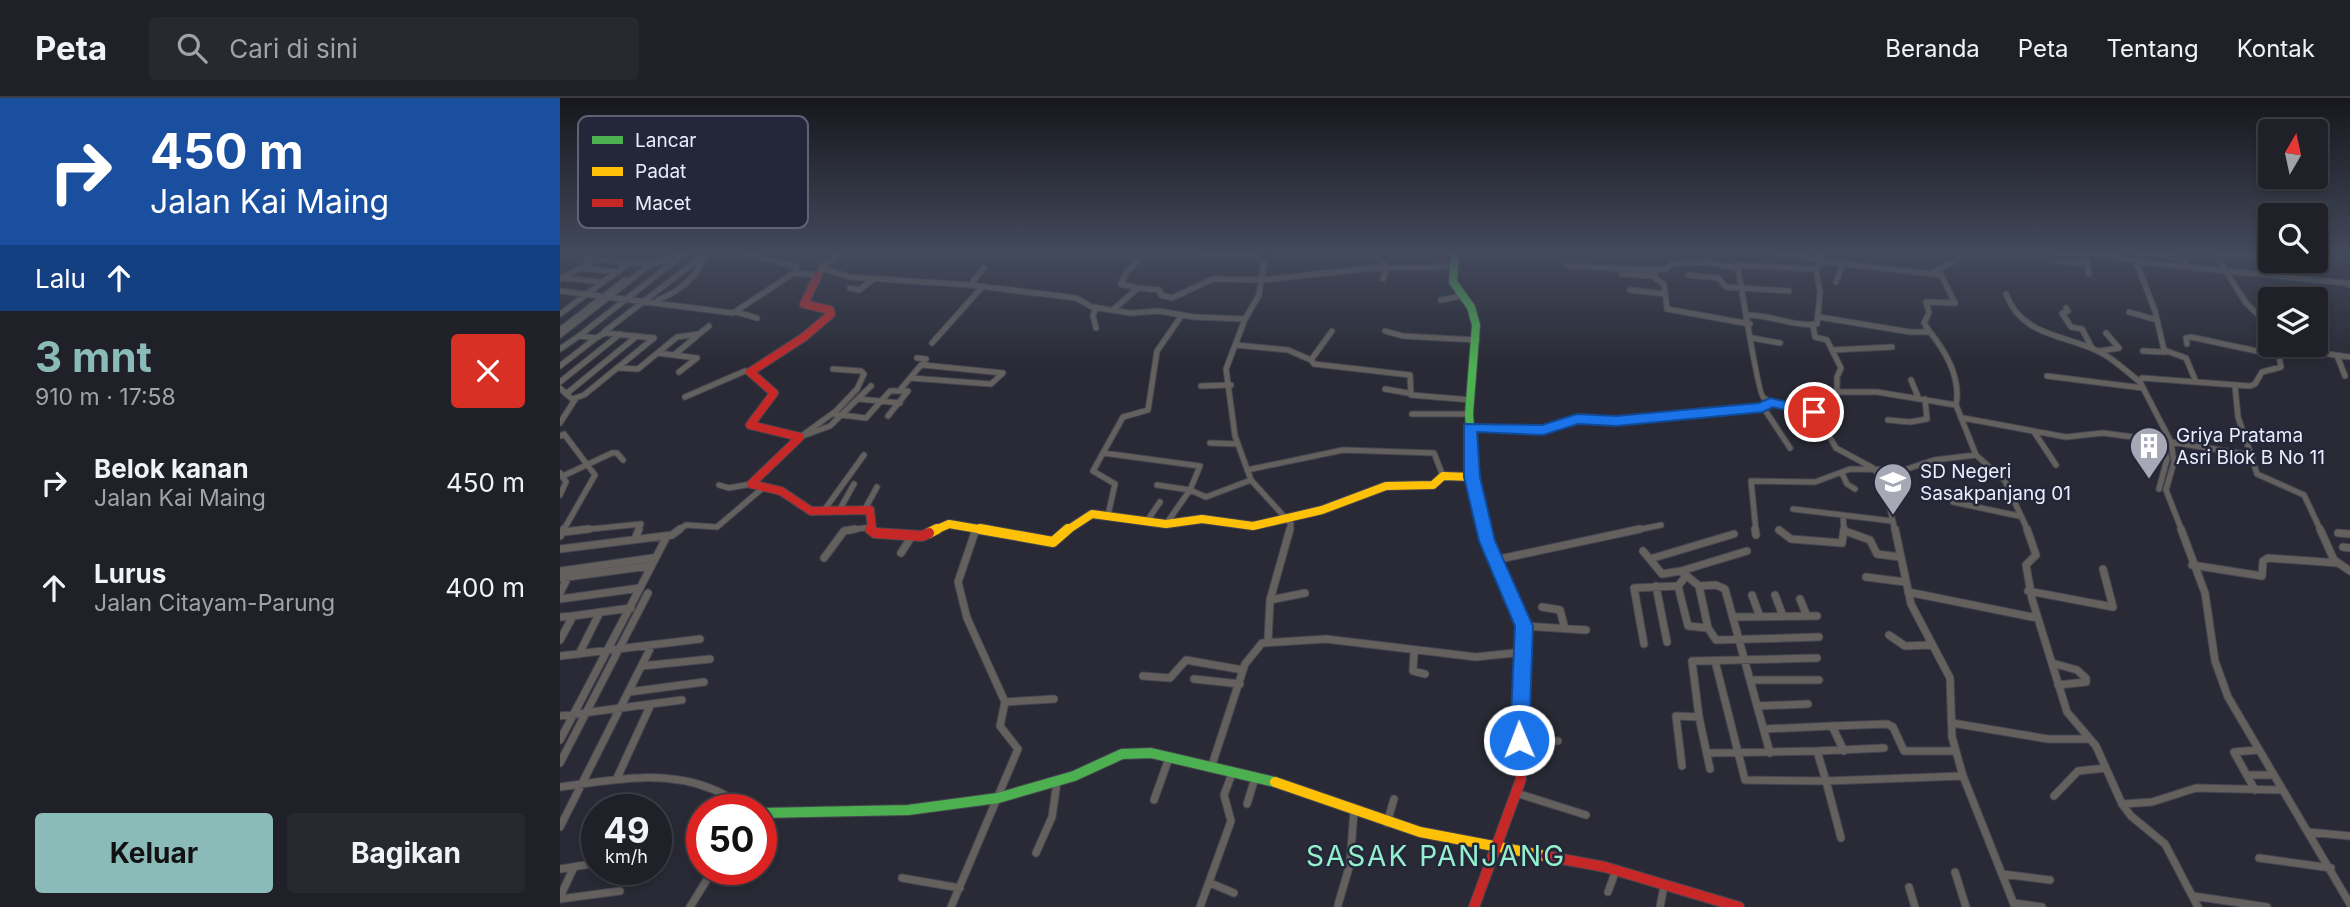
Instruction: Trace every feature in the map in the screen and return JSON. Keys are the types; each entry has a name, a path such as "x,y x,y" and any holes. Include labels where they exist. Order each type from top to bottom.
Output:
{"street":[{"path":"560,291 736,312 757,318"},
{"path":"560,314 591,291"},
{"path":"561,333 614,291"},
{"path":"560,349 637,291"},
{"path":"560,366 656,291"},
{"path":"655,302 676,291"},
{"path":"736,312 768,291"},
{"path":"750,372 804,337 831,314 830,310 804,304 810,291"},
{"path":"932,343 979,291"},
{"path":"1018,291 1080,299 1096,307 1131,313 1159,311 1245,319"},
{"path":"1114,309 1135,291"},
{"path":"1159,291 1161,295 1172,298 1186,291"},
{"path":"1259,291 1227,366 1237,444 1251,480 1276,504 1291,524 1291,535 1270,600 1268,641"},
{"path":"1458,291 1473,311 1477,340 1469,414 1472,477 1495,560 1524,626 1519,740 1521,779 1474,907"},
{"path":"1639,291 1665,293 1667,309 1749,324"},
{"path":"1742,291 1758,385 1763,397 1770,402 1816,412"},
{"path":"1748,315 1775,316 1784,322 1814,325 1819,322 1817,291"},
{"path":"1949,291 1955,303 1926,302 1929,313 1924,323 1949,364 1959,394 1956,405 1976,455 2005,481 2036,551 2035,557 2026,565 2028,591 2036,618 2045,630 2067,712 2089,739 2122,804 2136,822 2165,844 2198,907"},
{"path":"2147,291 2165,352"},
{"path":"2238,291 2246,303 2258,313"},
{"path":"2006,294 2013,313 2028,324 2046,330 2054,338 2100,352 2142,385"},
{"path":"1441,300 1462,296"},
{"path":"560,306 569,307"},
{"path":"1096,307 1093,316 1096,328"},
{"path":"2066,308 2068,311 2062,313 2062,316 2071,327 2082,329 2092,348"},
{"path":"2129,313 2157,320"},
{"path":"1108,515 1115,484 1093,471 1123,417 1149,410 1157,351 1182,315"},
{"path":"1819,317 1910,332 1930,332"},
{"path":"1814,325 1815,337 1826,339 1841,368 1837,377 1837,393"},
{"path":"674,355 709,326"},
{"path":"1311,360 1332,331"},
{"path":"1385,331 1403,336 1477,340"},
{"path":"561,333 596,338"},
{"path":"560,423 576,398 596,387 654,338 603,333"},
{"path":"2100,352 2119,348 2106,333"},
{"path":"560,382 620,334"},
{"path":"619,368 638,369 677,337 699,334"},
{"path":"566,394 637,336"},
{"path":"2187,344 2186,338 2191,337 2258,351"},
{"path":"1752,338 1780,343"},
{"path":"1236,345 1288,349 1319,365 1412,376 1408,393"},
{"path":"1832,350 1892,347"},
{"path":"2143,351 2165,352 2186,358 2196,382"},
{"path":"658,353 697,358 679,372"},
{"path":"2328,356 2350,357"},
{"path":"2280,357 2280,369 2262,372 2252,386 2150,376 2142,377 2142,385 2174,461 2166,490 2185,534 2192,565 2207,599 2215,661 2228,698 2350,904"},
{"path":"900,390 926,359 917,358"},
{"path":"2338,358 2345,376"},
{"path":"910,378 991,384 1003,373 922,365"},
{"path":"751,484 800,437 833,414 857,389 859,379 864,374 859,370 833,369"},
{"path":"685,397 745,371 750,372 775,393 750,425 800,437 814,436 842,415 871,386"},
{"path":"2047,376 2142,385"},
{"path":"1888,420 1910,422 1927,419 1922,399 1910,380"},
{"path":"578,384 596,387"},
{"path":"1201,386 1231,385"},
{"path":"2235,386 2238,417 2257,474 2304,495 2338,563"},
{"path":"560,388 576,398"},
{"path":"1385,389 1416,397 1445,396 1471,400"},
{"path":"833,414 866,418 890,391 909,393 888,416"},
{"path":"1956,405 1875,392 1816,393 1816,412 1836,448 1876,470 1884,481 1913,610 1950,678 1952,723 1963,776 2014,905 2042,907"},
{"path":"859,399 900,403"},
{"path":"1470,427 1543,430 1577,419 1616,421 1763,407 1770,402"},
{"path":"1763,407 1790,448"},
{"path":"1412,414 1469,414"},
{"path":"1962,418 2078,438 2103,433 2251,454"},
{"path":"2034,432 2056,465"},
{"path":"561,433 588,464 594,479 561,534"},
{"path":"2159,489 2167,459 2166,442"},
{"path":"1210,443 1237,444"},
{"path":"1247,470 1343,450 1407,450 1434,453 1443,477"},
{"path":"560,495 566,485 561,475 614,452 623,460"},
{"path":"1103,453 1197,464 1200,468 1190,490 1166,524"},
{"path":"825,509 864,455"},
{"path":"1756,535 1751,481 1804,483 1855,468 1909,469 1934,460 1976,455"},
{"path":"1842,473 1847,484 1855,489"},
{"path":"719,485 729,488 751,484 786,493 807,509 865,509 871,512 875,533 928,535 945,524 1052,542 1062,538 1084,515 1108,515 1166,524 1202,519 1253,526 1288,519 1386,486 1433,485 1443,477 1472,477"},
{"path":"1157,485 1190,490 1206,497 1251,480"},
{"path":"840,509 854,484"},
{"path":"560,549 667,536 686,525 720,525 764,487"},
{"path":"865,509 877,487"},
{"path":"1147,521 1160,502"},
{"path":"1953,502 2019,516"},
{"path":"1793,509 1892,521"},
{"path":"1779,530 1789,539 1826,544 1842,543 1845,531 1843,516"},
{"path":"561,534 641,524 635,539"},
{"path":"1495,560 1661,525"},
{"path":"824,558 844,531 872,527"},
{"path":"951,907 1017,749 998,725 1005,702 967,618 959,591 961,572 976,529"},
{"path":"1845,531 1870,540 1877,554 1900,557"},
{"path":"2338,533 2350,534"},
{"path":"1650,559 1734,534"},
{"path":"560,763 609,649 653,558 667,536"},
{"path":"901,553 912,536"},
{"path":"1643,551 1665,575 1725,589 1770,753"},
{"path":"1644,644 1634,588 1678,586 1690,579 1705,563 1747,551"},
{"path":"560,571 653,558"},
{"path":"2192,565 2262,576 2263,561 2268,558 2338,563 2350,571"},
{"path":"560,593 564,578 649,566"},
{"path":"2028,591 2113,607 2103,569"},
{"path":"1866,578 1905,582"},
{"path":"1690,579 1708,628 1716,640 1819,637"},
{"path":"1656,586 1667,642"},
{"path":"1678,586 1688,626 1708,628"},
{"path":"560,598 640,588"},
{"path":"1908,592 2036,618"},
{"path":"560,740 620,648 648,593"},
{"path":"1270,600 1305,593"},
{"path":"1752,595 1760,617"},
{"path":"1774,595 1783,616"},
{"path":"1800,599 1807,616"},
{"path":"1542,607 1560,610 1565,629"},
{"path":"560,617 631,608"},
{"path":"579,654 600,612"},
{"path":"560,638 573,616"},
{"path":"1733,617 1817,616"},
{"path":"1524,626 1586,631"},
{"path":"1889,635 1905,646 1932,645"},
{"path":"560,656 700,639"},
{"path":"1212,765 1243,670 1256,647 1268,641 1350,641 1414,652 1476,657 1522,652"},
{"path":"560,827 652,645"},
{"path":"1414,652 1413,671 1424,674"},
{"path":"1710,769 1699,717 1692,661 1817,658"},
{"path":"642,666 710,659"},
{"path":"1143,676 1170,678 1186,660 1243,670"},
{"path":"1715,661 1743,776 1750,782 1963,776"},
{"path":"2052,663 2077,670 2086,678 2086,682 2058,685"},
{"path":"1194,679 1240,684"},
{"path":"1750,680 1819,680"},
{"path":"629,692 704,681"},
{"path":"560,716 678,701 680,685"},
{"path":"1005,702 1054,699"},
{"path":"617,778 650,704"},
{"path":"1757,706 1808,704"},
{"path":"1682,766 1676,716 1699,717"},
{"path":"1952,723 2048,739 2089,739"},
{"path":"1764,729 1887,724 1893,727 1904,751 1956,751"},
{"path":"1832,726 1844,751"},
{"path":"1519,740 1558,741"},
{"path":"1707,753 1884,748"},
{"path":"2255,790 2234,750 2258,750"},
{"path":"1817,751 1842,838"},
{"path":"777,813 908,810 998,798 1057,782 1122,754 1139,752 1212,765 1314,792 1387,823 1496,848 1528,851 1616,870 1738,907"},
{"path":"1154,800 1169,758"},
{"path":"2054,796 2078,771 2106,768"},
{"path":"1200,907 1231,821 1224,795 1233,771"},
{"path":"2247,775 2273,775"},
{"path":"560,787 617,778 654,777 702,785 720,794"},
{"path":"1247,804 1255,778"},
{"path":"1036,853 1052,817 1057,782"},
{"path":"2122,804 2152,802 2196,788 2282,790"},
{"path":"1516,793 1586,815"},
{"path":"1387,823 1394,799"},
{"path":"1338,905 1350,864 1353,810"},
{"path":"2309,832 2350,836"},
{"path":"2259,859 2331,868"},
{"path":"560,869 581,865"},
{"path":"560,898 574,866"},
{"path":"1608,892 1616,870"},
{"path":"1955,872 1966,907"},
{"path":"2002,874 2050,880"},
{"path":"902,878 960,888"},
{"path":"1210,883 1234,893"},
{"path":"690,907 704,885"},
{"path":"1660,907 1664,886"},
{"path":"1909,887 1915,907"},
{"path":"560,898 620,891"},
{"path":"2193,897 2267,907"}],"traffic: fast":[{"path":"1459,291 1471,307 1476,325 1469,414 1475,491 1491,552 1524,626 1519,700"},
{"path":"777,813 908,810 998,798 1074,776 1122,754 1151,753 1275,782"}],"traffic: slow":[{"path":"929,533 949,524 1053,542 1081,519 1092,514 1166,524 1202,519 1253,526 1322,510 1386,486 1433,485 1443,476 1472,477"},
{"path":"1275,782 1420,832 1546,856"}],"traffic: jam":[{"path":"810,291 804,304 830,310 831,314 804,337 750,372 774,393 750,425 800,437 751,484 781,491 811,511 870,510 870,530 875,533 922,536 929,533"},
{"path":"1474,907 1521,779 1519,700"},
{"path":"1546,856 1605,867 1739,907"}],"place":[{"name":"Griya Pratama Asri Blok B No 11","path":"2149,480"},
{"name":"SD Negeri Sasakpanjang 01","path":"1893,516"}],"district":[{"name":"SASAK PANJANG","path":"1436,856"}],"route":[{"path":"1519,740 1518,706 1524,626 1487,541 1472,477 1470,427 1543,430 1577,419 1616,421 1763,407 1770,402 1814,412"}]}
